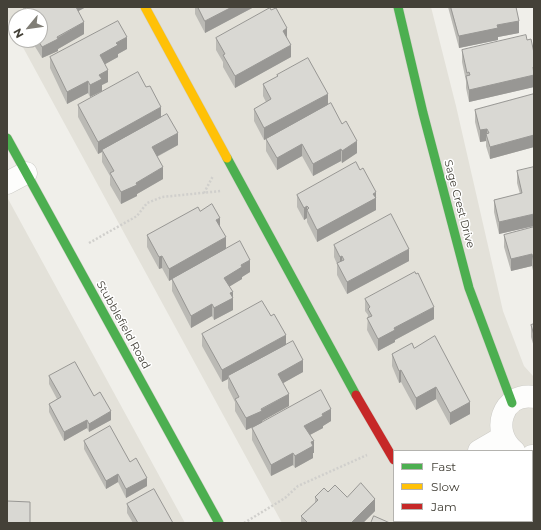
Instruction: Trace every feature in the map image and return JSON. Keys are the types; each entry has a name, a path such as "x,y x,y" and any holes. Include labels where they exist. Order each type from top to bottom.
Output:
{"street":[{"path":"145,7 365,412 393,458"},
{"name":"Sage Crest Drive","path":"398,7 423,112 469,288 512,403"},
{"name":"Stubblefield Road","path":"7,138 218,523"},
{"path":"7,183 26,173"},
{"path":"483,450 509,444 501,419 505,410 520,398 534,397"}],"path":[{"path":"71,254 138,216 147,203 162,197 243,187"},
{"path":"244,523 285,498 298,486 385,446"}],"shaded area":[{"path":"7,7 431,7 456,106 503,311 524,366 534,377 534,523 282,523 23,48 48,48 48,8 8,8 8,20"},
{"path":"7,197 185,523 7,523"}],"building":[{"path":"76,7 84,22 57,37 58,39 48,44 48,8 26,8"},
{"path":"198,7 232,7 205,21"},
{"path":"451,7 516,7 519,21 497,25 498,28 459,36"},
{"path":"270,8 271,10 276,8 287,28 283,31 291,45 235,76 223,55 225,54 216,38"},
{"path":"118,21 127,37 116,43 118,45 100,55 108,70 99,75 102,79 90,85 88,81 67,92 50,57"},
{"path":"526,35 527,40 531,39 534,53 534,75 469,90 466,76 470,75 469,72 467,73 462,50"},
{"path":"308,58 328,94 264,128 254,109 271,99 263,84"},
{"path":"138,72 146,87 150,86 161,107 98,142 78,105"},
{"path":"534,94 534,135 490,147 486,134 489,133 487,129 480,130 475,110"},
{"path":"331,103 342,124 346,121 357,141 342,151 341,149 313,164 302,144 277,158 266,139"},
{"path":"167,114 178,133 152,147 163,167 136,183 137,185 121,192 110,173 114,171 102,150"},
{"path":"356,162 360,170 363,168 376,192 373,194 376,198 317,230 307,210 309,208 307,206 304,208 297,195"},
{"path":"534,167 534,214 499,222 494,200 522,193 517,171"},
{"path":"212,204 220,218 216,220 226,237 169,269 162,256 159,257 147,235 198,207 200,211"},
{"path":"391,214 409,249 347,282 337,263 344,260 342,256 340,257 334,245"},
{"path":"534,227 534,263 532,254 511,259 504,235"},
{"path":"240,241 250,260 241,265 242,267 224,278 233,292 230,293 233,298 214,308 212,304 191,316 172,279"},
{"path":"415,272 416,274 418,273 434,307 394,328 395,330 378,339 367,318 372,316 368,309 370,307 365,299"},
{"path":"262,301 271,316 274,314 286,335 222,370 202,334"},
{"path":"534,324 534,335 531,325"},
{"path":"435,336 470,402 450,413 436,387 416,398 401,370 399,371 392,354 412,343 414,348"},
{"path":"293,341 303,360 278,374 289,394 261,409 262,411 246,418 235,399 239,397 228,376"},
{"path":"75,362 94,396 100,392 111,411 89,424 87,420 64,432 49,404 61,397 49,376"},
{"path":"321,390 331,409 322,414 323,416 304,426 314,441 311,442 313,446 295,456 293,453 271,465 252,428"},
{"path":"110,426 130,462 136,458 147,478 126,489 118,474 106,481 84,441"},
{"path":"361,483 375,499 351,523 308,523 301,516 318,500 315,497 324,488 328,492 335,485 347,497"},
{"path":"154,489 173,523 138,523 127,504"},
{"path":"7,501 30,502 30,523 7,523"},
{"path":"374,516 390,523 371,523"},
{"path":"533,517 534,519 534,523 490,523 533,522"},
{"path":"426,522 473,523 427,523"}],"traffic: fast":[{"path":"398,7 423,113 469,288 512,403"},
{"path":"7,138 219,523"},
{"path":"227,158 356,395"}],"traffic: slow":[{"path":"145,7 227,158"}],"traffic: jam":[{"path":"356,395 393,458"}]}
